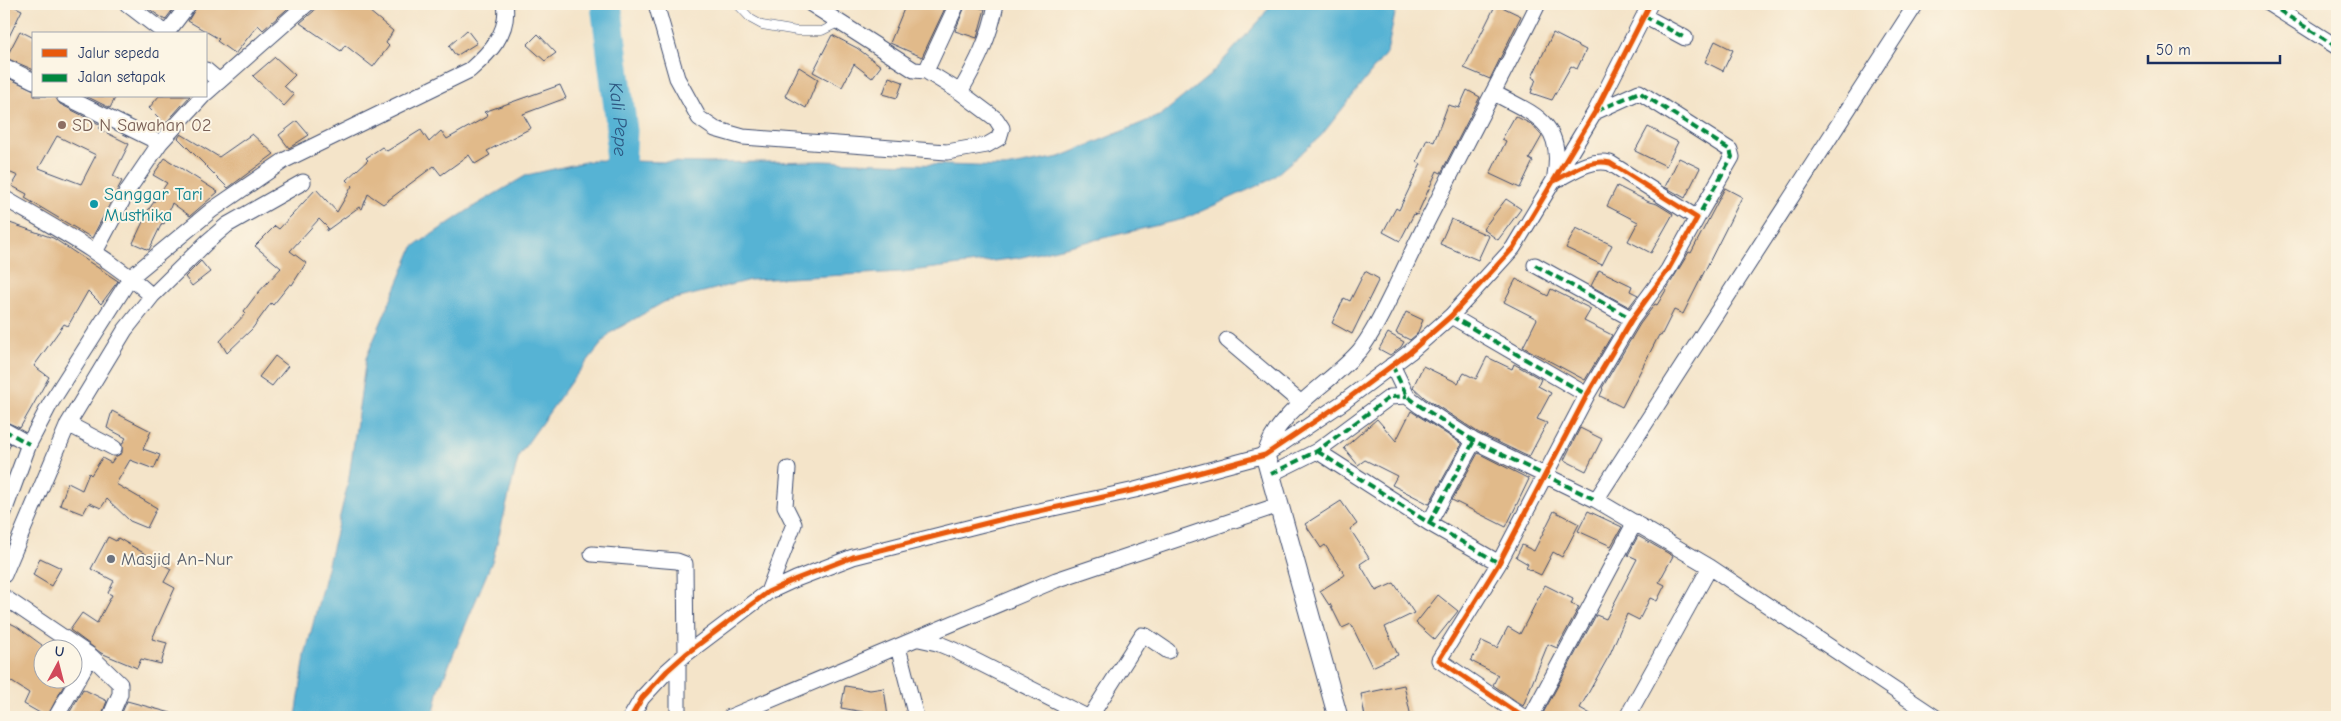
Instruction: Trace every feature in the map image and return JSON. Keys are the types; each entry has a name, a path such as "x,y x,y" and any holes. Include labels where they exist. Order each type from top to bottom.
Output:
{"street":[{"path":"127,4 163,32"},
{"path":"168,32 189,4"},
{"path":"208,91 288,23 307,4"},
{"path":"4,512 29,444 50,404 131,277 212,210 285,160 470,70 492,50 504,27 505,4"},
{"path":"656,4 677,78 699,118 715,129 742,137 947,152 987,146 1000,138 1002,128 996,119 960,92 926,71 914,70 811,4"},
{"path":"926,71 957,4"},
{"path":"960,92 981,56 996,4"},
{"path":"1338,717 1272,474 1265,455 1268,442 1301,403 1342,369 1375,328 1447,181 1494,93 1538,4"},
{"path":"1596,500 1916,4"},
{"path":"2269,4 2337,47"},
{"path":"631,717 642,698 682,658 768,592 853,557 1003,519 1135,490 1265,455 1342,403 1451,316 1512,248 1595,112 1646,10 1685,38"},
{"path":"6,67 32,80"},
{"path":"208,72 219,81"},
{"path":"1523,717 1439,660 1499,563 1587,395 1632,319 1655,291 1732,157 1730,150 1640,92 1595,112"},
{"path":"1494,93 1541,119 1550,129 1556,145 1558,158 1554,181"},
{"path":"68,98 160,143"},
{"path":"95,252 128,190 160,143 201,98"},
{"path":"1554,181 1592,162 1602,161 1610,163 1698,218"},
{"path":"4,576 68,424 109,354 152,296 207,242 227,226 303,182"},
{"path":"4,198 95,252 131,277 152,296"},
{"path":"1535,265 1632,319"},
{"path":"1451,316 1587,395"},
{"path":"1228,340 1301,403"},
{"path":"1392,365 1407,396 1474,441 1596,500 1635,522 1710,567 1935,717"},
{"path":"1272,474 1317,451 1390,398 1407,396"},
{"path":"68,424 114,448"},
{"path":"4,430 29,444"},
{"path":"1429,523 1474,441"},
{"path":"1317,451 1429,523 1499,563"},
{"path":"768,592 794,524 785,506 788,469"},
{"path":"730,717 1056,580 1279,505"},
{"path":"1531,717 1635,522"},
{"path":"592,554 677,561 685,564 678,717"},
{"path":"1627,717 1710,567"},
{"path":"4,597 91,656 120,684 120,694 110,717"},
{"path":"919,639 938,643 954,650 1089,717 1142,636 1146,636 1168,651"},
{"path":"898,647 916,717"},
{"path":"56,717 91,656"}],"lane":[{"path":"737,4 751,18 762,25 797,31 822,31 840,22"}],"water":[{"path":"1271,4 1397,4 1387,52 1321,136 1270,180 1184,219 1018,258 902,272 750,280 664,302 610,333 570,383 519,455 493,559 439,689 433,717 296,717 305,656 348,484 366,358 413,247 476,205 527,175 594,160 702,163 822,161 1005,167 1060,157 1161,115 1209,76 1260,20"}],"building":[{"path":"4,4 9,4 22,10 4,47"},
{"path":"142,4 177,4 165,20"},
{"path":"198,4 293,4 263,30 258,25 235,54 217,41 219,39 188,21"},
{"path":"316,4 374,4 369,11 393,31 386,43 389,46 373,67 345,45 341,51 300,23 314,11"},
{"path":"906,4 947,4 922,57 890,43"},
{"path":"966,4 985,9 977,38 955,31"},
{"path":"1496,4 1521,16 1490,79 1464,68"},
{"path":"467,30 477,43 456,56 449,46"},
{"path":"20,31 32,37 32,69 6,58"},
{"path":"1553,33 1586,50 1577,69 1571,66 1552,100 1531,93 1536,79 1532,77"},
{"path":"538,34 556,53 545,61 527,45"},
{"path":"832,35 857,48 881,66 872,78 854,64 842,87 813,72"},
{"path":"1715,41 1733,50 1723,71 1705,62"},
{"path":"275,57 295,75 284,86 294,95 284,106 253,76"},
{"path":"799,67 818,79 806,108 785,96"},
{"path":"4,76 32,89 32,98 56,98 60,104 101,125 99,129 129,144 113,176 122,181 92,238 25,198 27,194 12,186 18,176 4,170 4,127 9,113 4,111","holes":["57,136 96,155 81,184 39,168"]},
{"path":"889,77 903,82 897,98 883,94"},
{"path":"560,85 566,98 523,114 531,128 487,151 490,155 475,164 469,155 441,175 434,166 383,204 368,194 362,209 359,207 326,231 328,228 319,219 290,251 306,263 292,285 290,284 273,305 271,303 252,329 227,353 220,341 246,313 244,311 256,295 281,268 255,246 275,226 279,229 316,189 337,212 352,186 346,180 368,160 366,158 382,147 387,151 421,130 429,142 441,131 447,139 488,116 484,112"},
{"path":"1467,90 1480,97 1441,173 1437,171 1417,215 1414,214 1400,241 1383,232 1396,208 1399,210 1421,164 1417,162 1427,139 1434,142 1448,105 1459,108"},
{"path":"90,98 115,98 110,108"},
{"path":"157,98 188,98 165,124 149,108"},
{"path":"1515,116 1531,124 1542,136 1529,159 1533,161 1520,188 1490,174 1506,141 1502,139"},
{"path":"297,121 309,135 289,148 279,135"},
{"path":"1648,127 1678,142 1666,166 1635,151"},
{"path":"181,134 219,157 252,134 274,154 228,188 178,138"},
{"path":"165,158 218,192 190,216 172,203 164,224 162,223 149,250 133,243 149,209 167,183 153,175"},
{"path":"1679,158 1700,168 1685,198 1665,187"},
{"path":"1617,186 1657,204 1673,214 1651,253 1628,241 1638,222 1607,206"},
{"path":"1725,188 1742,197 1683,314 1674,310 1622,407 1600,396 1602,388 1640,324 1655,304 1657,305 1689,252 1691,253"},
{"path":"1506,199 1521,209 1498,240 1483,229"},
{"path":"1451,219 1489,236 1478,260 1440,244"},
{"path":"4,221 53,238 118,281 101,304 88,291 68,326 64,324 34,366 49,377 20,428 4,421"},
{"path":"1576,228 1612,245 1602,265 1566,248"},
{"path":"201,261 210,272 192,286 185,277"},
{"path":"1599,270 1632,286 1630,291 1638,295 1629,307 1591,286"},
{"path":"1365,271 1379,279 1352,334 1332,323 1344,298 1350,301"},
{"path":"1516,279 1548,296 1551,289 1591,309 1584,321 1612,335 1585,380 1523,347 1537,319 1504,302"},
{"path":"1406,312 1423,320 1417,334 1410,340 1396,333"},
{"path":"1388,333 1404,342 1401,347 1390,355 1379,349"},
{"path":"275,356 288,366 272,386 259,377"},
{"path":"1487,357 1512,369 1514,364 1541,379 1538,386 1551,393 1537,419 1547,423 1529,457 1479,433 1425,398 1413,387 1423,366 1458,383 1464,373 1476,379"},
{"path":"112,411 151,431 143,449 160,455 154,469 130,460 116,484 157,508 147,528 130,521 107,499 101,508 89,503 83,514 60,505 68,483 82,490 89,473 91,475 102,458 111,463 115,457 122,453 122,444 126,438 107,428"},
{"path":"1411,411 1462,444 1429,504 1392,485 1397,476 1365,460 1358,465 1344,448 1377,419 1396,441"},
{"path":"1580,428 1602,439 1586,471 1564,460"},
{"path":"4,441 11,444 4,457"},
{"path":"1478,453 1529,479 1506,527 1452,500"},
{"path":"1341,501 1357,524 1350,529 1369,558 1360,564 1376,591 1394,583 1414,613 1385,627 1398,655 1372,667 1351,624 1342,628 1330,604 1320,591 1345,575 1325,545 1321,548 1305,524"},
{"path":"1554,511 1579,524 1562,557 1553,552 1541,575 1526,568 1528,564 1516,557 1522,545 1534,551"},
{"path":"1588,511 1622,527 1611,546 1578,531"},
{"path":"1638,536 1673,556 1659,582 1665,585 1657,601 1650,598 1639,620 1627,614 1610,654 1580,708 1596,717 1541,717 1596,615 1606,619 1637,559 1628,555"},
{"path":"108,537 116,541 118,538 171,569 164,582 175,588 152,639 167,643 161,664 141,659 137,668 101,653 70,630 82,613 97,623 112,595 108,593 114,581 91,569"},
{"path":"40,558 61,568 51,586 33,575"},
{"path":"1545,585 1573,599 1571,604 1579,607 1557,648 1548,644 1523,706 1493,685 1498,675 1471,661 1482,641 1497,648 1508,627 1520,634"},
{"path":"1438,595 1458,611 1435,640 1416,623"},
{"path":"4,620 32,638 32,688 62,688 47,717 24,704 29,693 4,677"},
{"path":"1404,685 1411,717 1365,717 1361,694"},
{"path":"845,686 870,690 884,688 888,717 862,717 864,712 841,708"},
{"path":"83,689 107,701 101,717 67,717"},
{"path":"127,701 171,713 170,717 120,717"}],"waterway":[{"name":"Kali Pepe","path":"606,4 622,131 618,204"}],"marked path":[{"path":"2269,4 2337,47"},
{"path":"1644,16 1685,38"},
{"path":"1597,111 1639,92 1730,150 1732,157 1697,218"},
{"path":"1535,265 1632,319"},
{"path":"1451,316 1587,395"},
{"path":"1392,365 1407,396 1420,406 1474,441 1596,500"},
{"path":"1271,474 1317,451 1390,397 1407,396"},
{"path":"4,430 29,444"},
{"path":"1429,523 1474,441"},
{"path":"1317,451 1429,523 1499,563"}],"cycle path":[{"path":"631,717 642,698 686,654 768,592 796,579 853,557 1003,519 1135,490 1265,455 1342,403 1410,352 1451,316 1513,248 1595,112 1650,4"},
{"path":"1523,717 1439,660 1499,563 1587,395 1632,319 1668,270 1697,218 1610,163 1595,162 1588,164 1554,181"}],"place":[{"name":"SD N Sawahan 02","path":"62,125"},
{"name":"Sanggar Tari Musthika","path":"94,204"},
{"name":"Masjid An-Nur","path":"111,559"}]}
